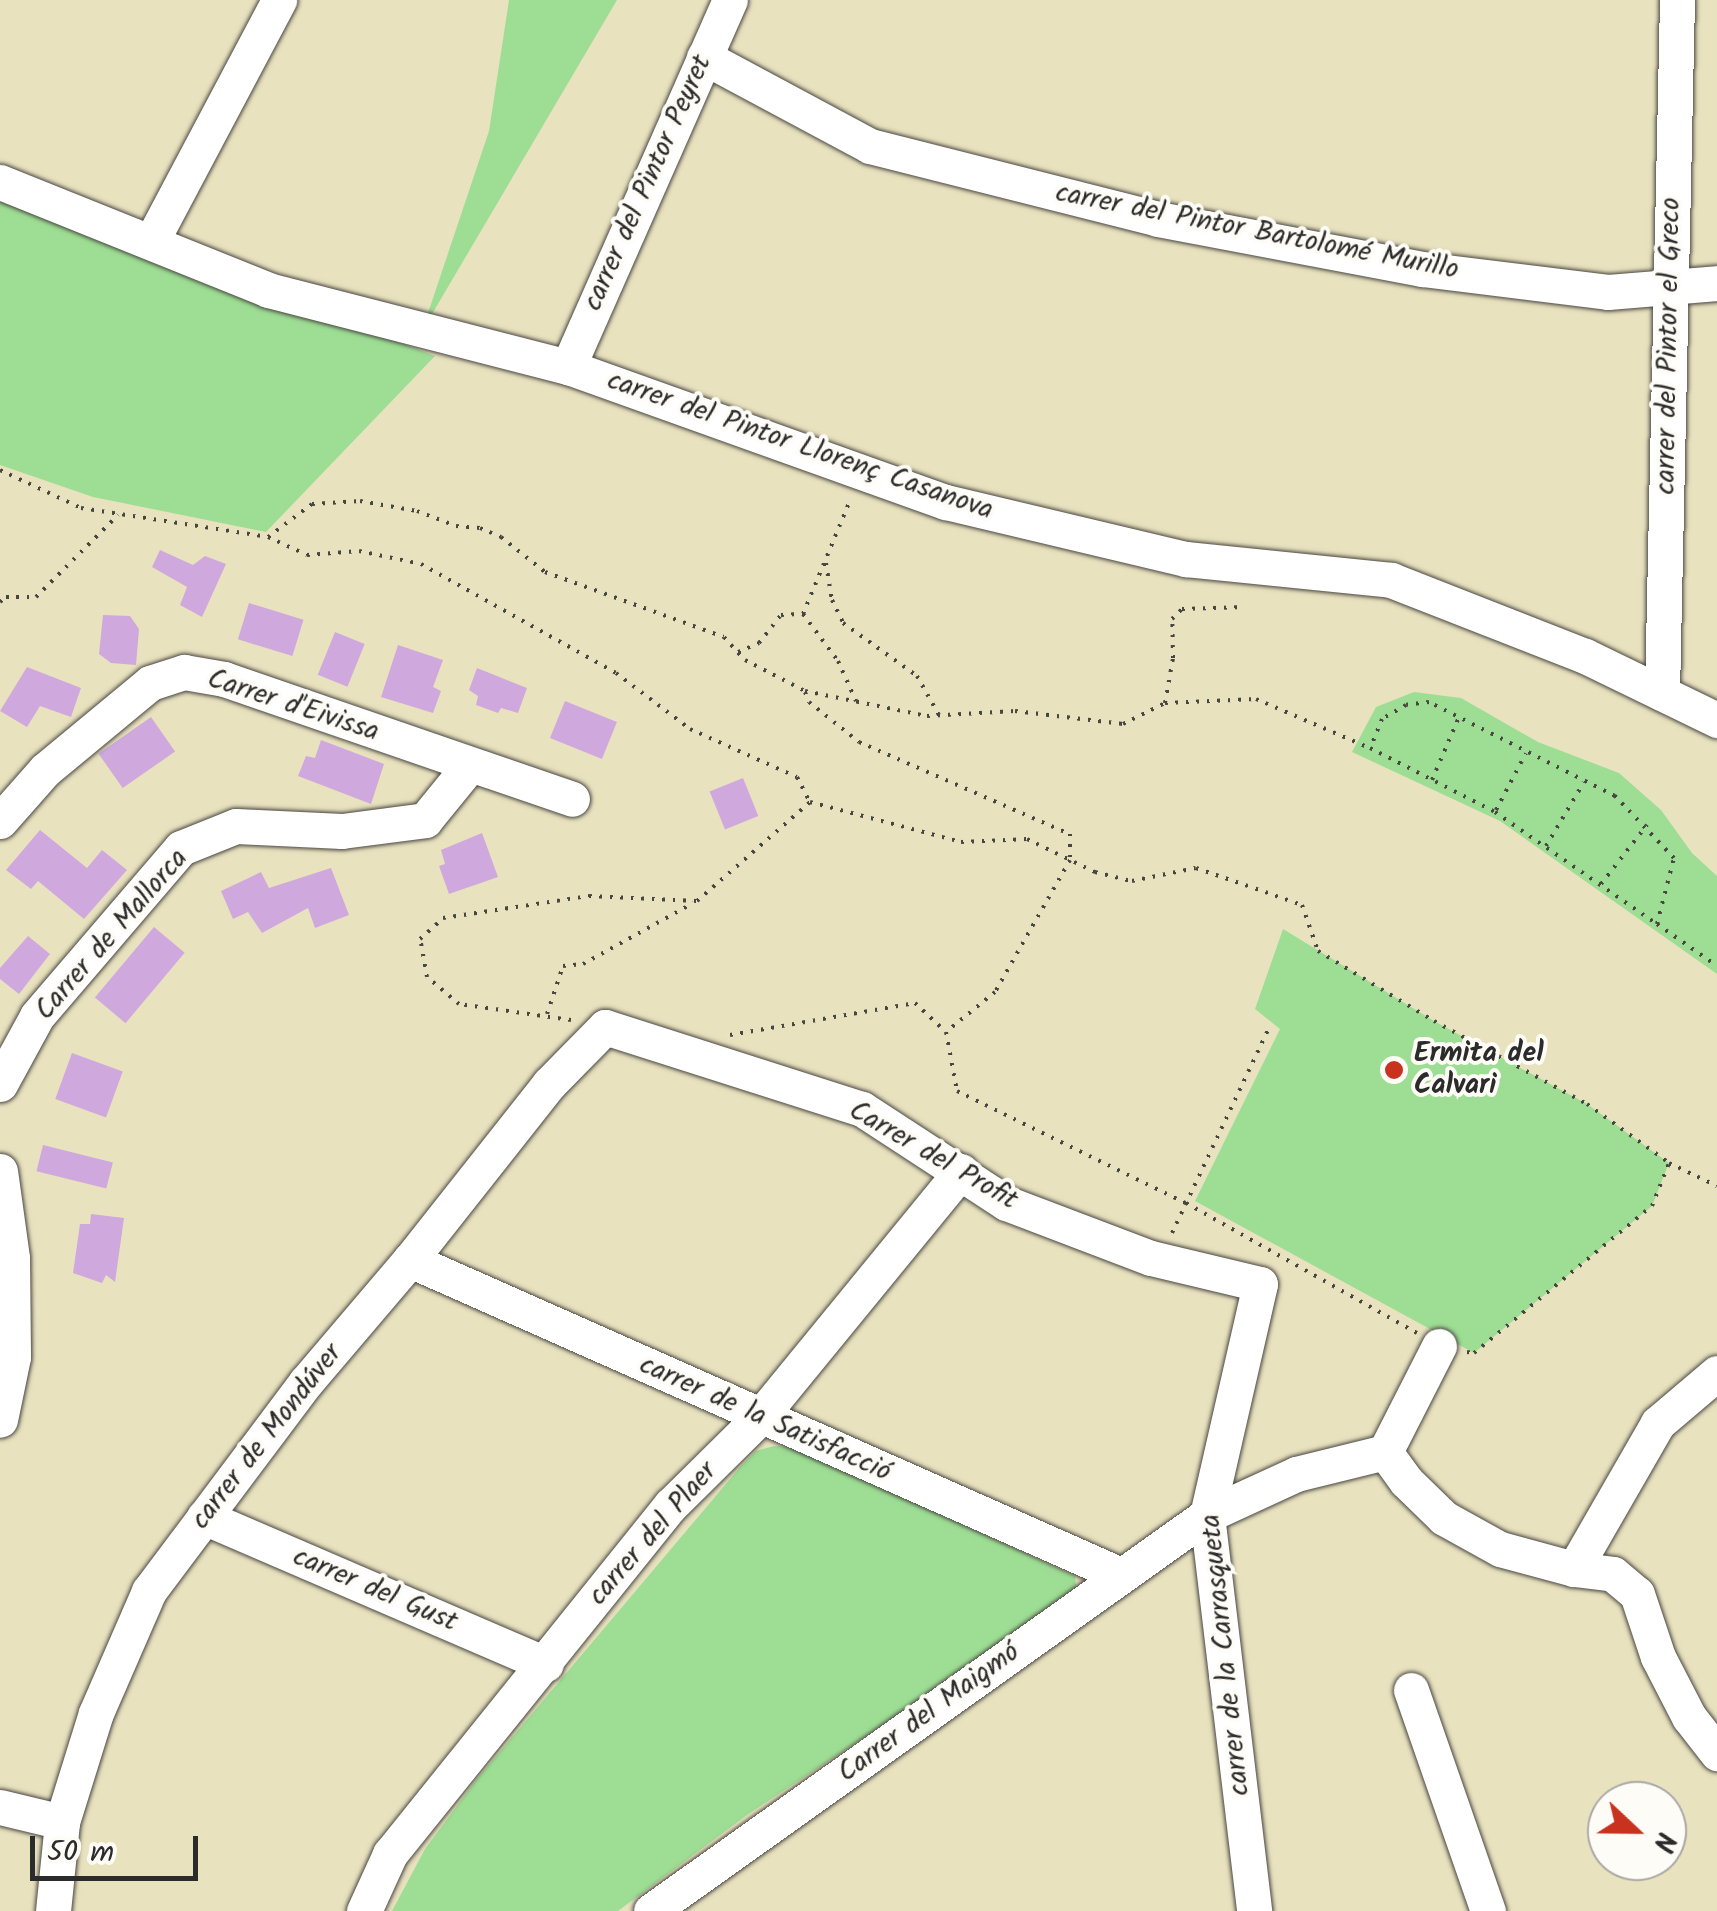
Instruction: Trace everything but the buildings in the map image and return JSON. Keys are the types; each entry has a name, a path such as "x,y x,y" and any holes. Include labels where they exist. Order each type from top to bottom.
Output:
{"street":[{"name":"carrer del Pintor Peyret","path":"568,366 730,0"},
{"name":"carrer del Pintor el Greco","path":"1662,693 1677,0"},
{"path":"151,242 274,1"},
{"name":"carrer del Pintor Bartolomé Murillo","path":"704,57 870,146 1158,219 1422,268 1608,292 1717,283"},
{"name":"carrer del Pintor Llorenç Casanova","path":"0,182 268,290 568,366 946,502 1186,559 1391,580 1586,656 1717,720"},
{"name":"Carrer d'Eivissa","path":"0,821 44,770 150,683 184,672 224,679 572,799"},
{"name":"Carrer de Mallorca","path":"0,1084 37,1016 181,848 236,826 342,832 424,820 468,766"},
{"name":"Carrer del Profit","path":"605,1027 862,1109 1006,1202 1133,1251 1260,1284"},
{"name":"carrer de Mondúver","path":"53,1911 62,1822 96,1713 149,1591 306,1382 410,1260 549,1084 605,1027"},
{"path":"0,1171 12,1258 14,1356 0,1420"},
{"name":"carrer del Plaer","path":"364,1911 390,1854 671,1505 760,1418 961,1171"},
{"name":"carrer de la Satisfacció","path":"410,1260 1121,1575"},
{"name":"carrer de la Carrasqueta","path":"1254,1911 1207,1515 1260,1284"},
{"path":"1438,1346 1385,1452 1406,1481 1444,1518 1500,1549 1574,1570 1613,1574 1637,1594 1658,1657 1688,1717 1717,1753"},
{"path":"1574,1570 1658,1423 1717,1373"},
{"name":"Carrer del Maigmó","path":"650,1911 1207,1515 1296,1474 1385,1452"},
{"name":"carrer del Gust","path":"204,1517 546,1664"},
{"path":"1412,1690 1488,1911"},
{"path":"0,1807 62,1822"}],"path":[{"path":"0,470 81,508 268,537 307,554 360,551 421,564 616,673 690,729 797,777 810,802 961,842 1027,839 1070,860 1132,881 1196,868 1302,905 1318,951 1434,1021 1587,1104 1669,1163 1717,1186"},
{"path":"268,537 312,504 360,501 417,511 456,526 490,532 545,572 724,636 738,652 805,692 938,715 1015,711 1123,724 1165,703 1256,699 1370,748 1495,812 1717,966"},
{"path":"804,614 848,504"},
{"path":"0,602 6,597 36,597 118,515"},
{"path":"826,563 832,600 843,623 917,676 938,715"},
{"path":"1165,703 1173,658 1172,619 1182,610 1245,607"},
{"path":"738,652 758,643 782,615 804,614"},
{"path":"804,614 838,661 856,701"},
{"path":"805,692 809,702 859,742 1070,834 1070,860 995,992 946,1032"},
{"path":"1370,748 1382,718 1406,705 1430,702 1615,796 1647,825 1674,858 1657,924"},
{"path":"1432,780 1459,717"},
{"path":"1495,812 1526,752"},
{"path":"1546,846 1584,782"},
{"path":"546,1015 563,966 583,964 697,901 810,802"},
{"path":"1600,884 1647,825"},
{"path":"605,1027 459,1004 427,978 420,940 442,918 589,896 697,901"},
{"path":"726,1035 914,1003 946,1032 957,1090 1186,1204 1438,1346 1474,1353 1652,1206 1669,1163"},
{"path":"1186,1204 1269,1028"}],"green space":[{"path":"509,0 617,0 422,331 489,131"},
{"path":"0,189 435,356 266,532 93,497 0,465"},
{"path":"1414,692 1461,698 1538,742 1619,773 1661,810 1692,853 1717,876 1717,974 1500,821 1352,752 1376,707"},
{"path":"1283,929 1434,1021 1587,1104 1669,1163 1652,1206 1474,1353 1195,1201 1280,1029 1255,1009"},
{"path":"774,1446 793,1447 1075,1576 1077,1596 747,1815 618,1911 392,1911 425,1849 477,1779 741,1466 756,1451"}],"place":[{"name":"Ermita del Calvari","path":"1394,1070"}]}
